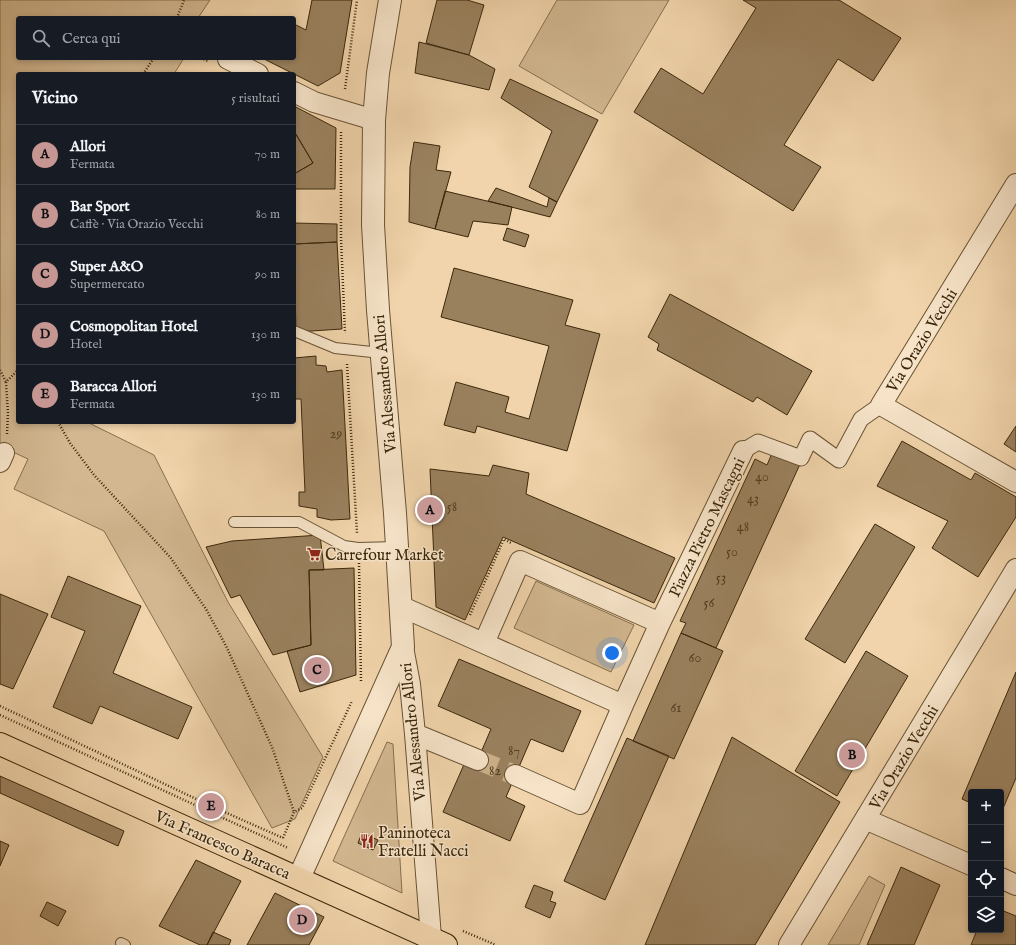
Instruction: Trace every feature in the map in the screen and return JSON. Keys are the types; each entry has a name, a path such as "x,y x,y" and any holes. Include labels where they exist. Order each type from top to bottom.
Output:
{"main road":[{"name":"Via Francesco Baracca","path":"0,744 299,878 446,937"}],"street":[{"name":"Via Alessandro Allori","path":"390,0 378,73 374,120 373,225 403,647 410,684 415,734 446,937"},
{"path":"230,60 254,72"},
{"path":"296,93 314,102 374,120"},
{"name":"Via Orazio Vecchi","path":"1016,184 881,405 1016,482"},
{"name":"Piazza Pietro Mascagni","path":"515,775 580,804 660,623 743,451 758,442 801,458 810,440 839,460 861,419 881,405"},
{"path":"484,643 520,561 660,623"},
{"name":"Via Orazio Vecchi","path":"789,945 1016,569"},
{"path":"400,606 623,705"},
{"name":"Via Alessandro Allori","path":"299,878 403,647"},
{"path":"415,734 478,760"},
{"path":"865,819 968,864"},
{"path":"1004,879 1016,885"}],"lane":[{"path":"296,332 335,348 381,353"},
{"path":"234,522 299,522 344,546 358,548 397,547"}],"path":[{"path":"178,16 184,0"},
{"path":"357,0 342,110 340,170 341,238 346,349 358,548 362,680 359,687"},
{"path":"144,72 153,60"},
{"path":"0,370 6,382 8,413 7,446 2,458"},
{"path":"6,382 16,372"},
{"path":"59,424 70,443 94,475 170,557 206,609 226,646 272,747 294,812"},
{"path":"283,838 294,812 302,808 356,694"},
{"path":"0,706 204,803 283,838"},
{"path":"0,715 291,849"},
{"path":"272,839 283,838"},
{"path":"446,937 496,945"}],"shaded area":[{"path":"0,0 210,0 199,16 16,16 16,60 183,60 175,72 16,72 16,424 91,424 154,455 228,602 323,757 295,819 272,828 104,531 14,489 28,459 0,446"},
{"path":"557,0 669,0 602,114 519,66"},
{"path":"536,581 634,625 611,672 514,628"},
{"path":"387,742 393,744 402,893 333,861"},
{"path":"869,876 885,885 859,945 828,945"}],"building":[{"path":"312,0 352,0 340,73 318,86 296,75 296,72 290,72 266,60 296,60 296,25 306,30"},
{"path":"437,0 467,0 484,5 469,55 426,43"},
{"path":"743,0 839,0 901,38 873,81 838,59 784,145 821,167 793,211 634,112 661,68 703,94 756,8"},
{"path":"419,42 469,55 495,69 489,90 415,73"},
{"path":"510,79 598,120 557,202 529,187 552,131 501,98"},
{"path":"296,107 336,128 335,189 296,189 296,173 313,163 296,134"},
{"path":"296,134 313,163 296,173"},
{"path":"414,142 440,146 436,170 451,172 435,229 409,222 410,167"},
{"path":"496,188 547,207 549,198 557,202 550,217 488,201"},
{"path":"445,191 512,207 508,225 473,221 468,237 435,229"},
{"path":"296,223 337,224 337,242 296,244"},
{"path":"507,228 529,235 525,247 503,240"},
{"path":"337,242 342,329 296,332 296,244"},
{"path":"454,268 573,300 565,325 600,334 567,451 477,426 475,433 444,425 456,382 509,397 505,412 529,419 549,346 441,317"},
{"path":"670,294 812,371 787,415 757,397 753,402 657,350 659,344 648,337"},
{"path":"316,356 316,365 326,366 327,372 342,370 350,519 331,520 317,517 317,509 299,506 299,492 305,492 301,399 296,399 296,358"},
{"path":"1016,426 1016,452 1004,444"},
{"path":"902,441 971,480 975,473 1016,497 1016,517 978,577 932,548 948,521 877,486"},
{"path":"773,451 801,462 716,648 681,633 686,623 680,621 755,459 767,465"},
{"path":"493,465 529,473 526,494 675,558 654,603 503,537 465,620 436,607 430,469 489,476"},
{"path":"875,524 915,547 845,663 805,639"},
{"path":"320,535 324,570 309,570 311,645 273,655 240,595 231,598 206,547 232,541"},
{"path":"354,568 356,675 300,692 287,651 311,645 309,570"},
{"path":"68,576 141,606 113,673 192,707 178,739 100,706 92,724 53,707 85,631 51,617"},
{"path":"0,594 48,614 13,689 0,684"},
{"path":"681,633 723,651 674,759 633,741"},
{"path":"866,651 908,676 837,796 795,771"},
{"path":"459,659 581,711 563,752 531,739 506,797 525,806 510,841 443,812 466,760 476,764 491,729 438,706"},
{"path":"1016,672 1016,778 1004,806 1004,789 968,789 968,802 962,799"},
{"path":"732,737 840,802 755,945 645,945"},
{"path":"627,738 669,756 605,900 564,881"},
{"path":"0,776 124,831 118,846 0,793"},
{"path":"362,833 378,840 373,850 358,843"},
{"path":"0,841 9,845 0,866"},
{"path":"196,860 241,881 207,945 200,945 159,926"},
{"path":"901,867 940,885 914,945 867,945"},
{"path":"534,885 553,892 550,901 556,903 550,918 525,907"},
{"path":"275,893 324,917 309,945 247,945"},
{"path":"47,902 66,911 58,926 40,916"},
{"path":"1004,911 1016,916 1016,945 971,945 976,933 1004,933"},
{"path":"213,932 231,940 229,945 207,945"}],"tunnel":[{"path":"478,760 515,775"}],"place":[{"name":"Allori","path":"430,510"},
{"name":"Carrefour Market","path":"314,554"},
{"name":"Super A&O","path":"317,670"},
{"name":"Bar Sport","path":"852,755"},
{"name":"Baracca Allori","path":"211,806"},
{"name":"Paninoteca Fratelli Nacci","path":"367,841"},
{"name":"Cosmopolitan Hotel","path":"302,920"}]}
